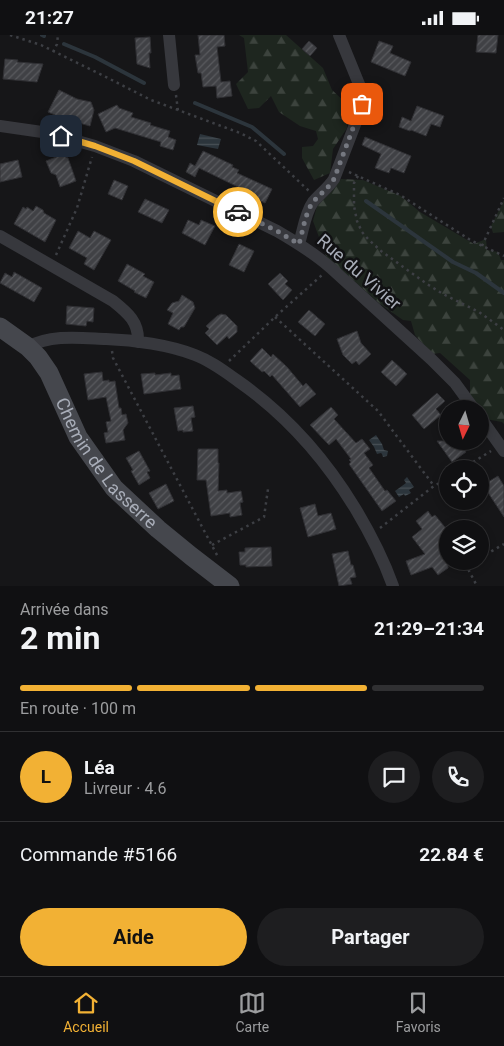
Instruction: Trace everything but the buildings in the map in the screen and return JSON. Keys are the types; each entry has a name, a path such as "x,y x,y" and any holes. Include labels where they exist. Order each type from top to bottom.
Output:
{"street":[{"path":"169,35 174,85"},
{"path":"299,244 312,203 329,187 334,179 362,104 363,96 361,89 339,35"},
{"name":"Rue du Vivier","path":"0,126 49,133 95,146 134,161 277,231 316,255 331,268 431,359 467,400"},
{"path":"0,236 120,306 135,324 138,342"},
{"name":"Chemin de Lasserre","path":"0,327 28,347 38,357 49,373 78,437 114,488 190,556 226,582"},
{"path":"28,347 35,343 52,339 76,337 138,342 182,351 206,360 220,369 269,404 295,429 323,461 337,479 371,536 382,557 393,586"},
{"path":"489,430 502,448"}],"path":[{"path":"10,35 41,45 151,100 240,133 256,141 310,192 320,195"},
{"path":"53,52 57,44 58,35"},
{"path":"51,266 77,208 95,146"},
{"path":"504,256 472,241 400,195 358,176 354,183 353,196 358,221 362,232 368,239 381,251 427,284 442,294 479,311 504,330"},
{"path":"482,246 504,198"},
{"path":"220,369 331,268"},
{"path":"275,317 378,411 434,486"},
{"path":"110,339 113,358 212,545 222,565 226,582"},
{"path":"479,460 502,448"},
{"path":"371,536 439,483"},
{"path":"212,545 264,517 268,489"},
{"path":"489,553 504,543"},
{"path":"468,570 477,586"}],"green space":[{"path":"239,35 286,35 323,68 332,90 347,104 347,128 333,149 330,173 314,180 302,158 302,147 313,146 318,139 316,131 300,126 279,112 271,96 259,108 248,109 236,84 248,72 244,38"},
{"path":"341,179 363,180 401,196 420,212 474,244 486,239 487,250 498,252 501,260 504,260 504,424 489,420 489,400 472,400 470,398 470,380 440,353 432,354 415,335 411,321 403,320 380,304 326,256 313,221 317,206"},
{"path":"504,200 504,232 493,233 491,226"}],"shaded area":[{"path":"200,134 221,139 218,149 197,145"},
{"path":"376,435 384,450 388,451 387,456 383,457 381,453 377,454 369,440"},
{"path":"407,477 414,487 409,490 411,493 399,497 395,491 406,483 404,480"}],"waterway":[{"path":"64,44 95,57 144,83"},
{"path":"195,103 252,127 284,154"},
{"path":"366,201 453,262 476,273 504,293"}],"way so far":[{"path":"238,212 299,244 312,203 329,187 334,179 362,104"}],"route":[{"path":"61,136 95,146 134,161 238,212"}]}
